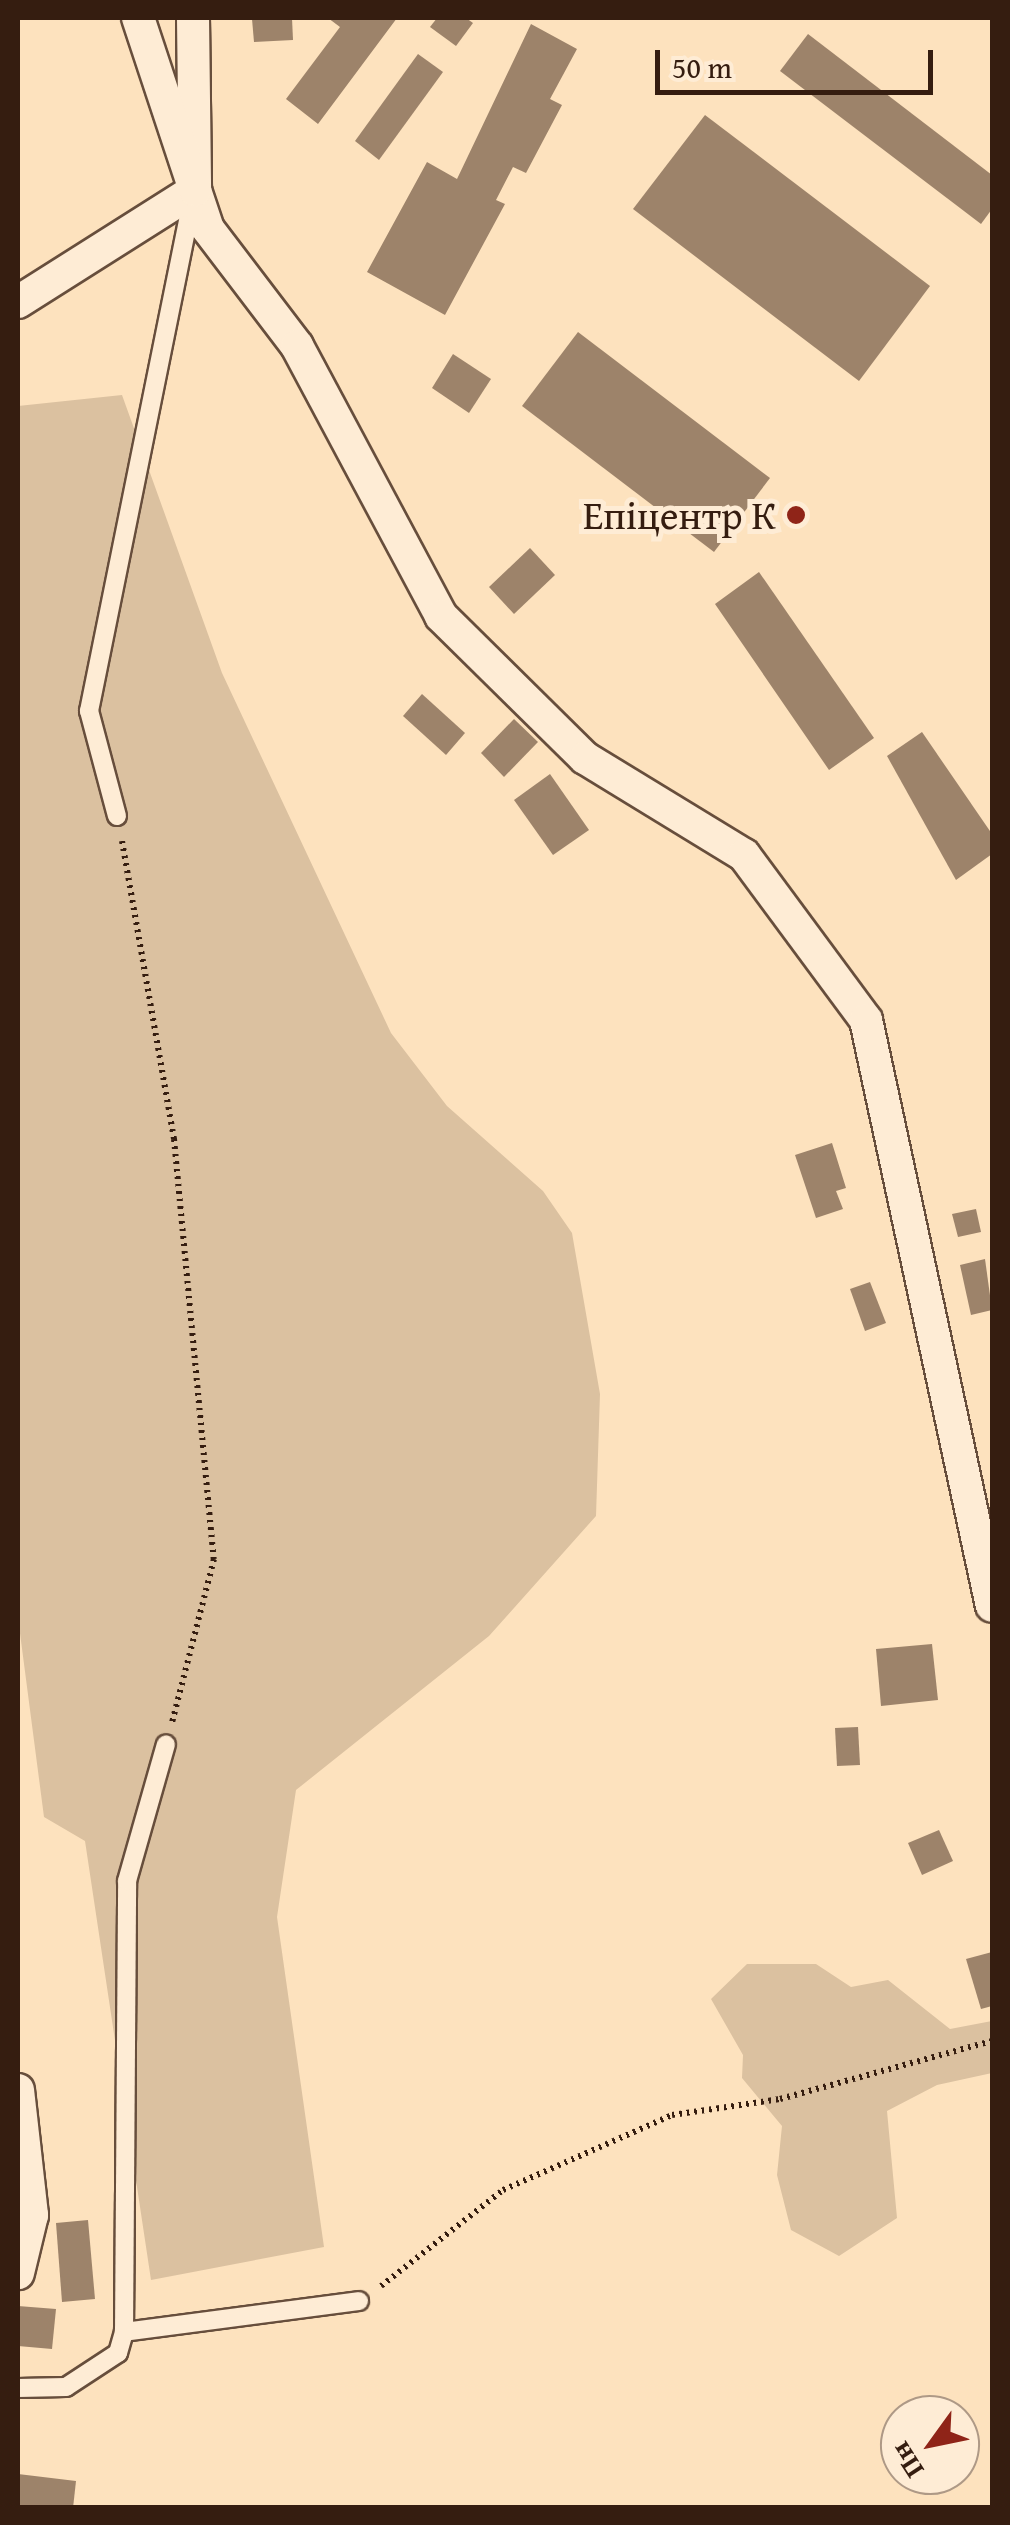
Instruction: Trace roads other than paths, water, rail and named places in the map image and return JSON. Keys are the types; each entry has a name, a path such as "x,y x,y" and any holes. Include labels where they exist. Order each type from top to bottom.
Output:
{"street":[{"path":"138,18 208,229 297,346 442,616 585,758 744,856 866,1020 992,1606"},
{"path":"193,18 195,190"},
{"path":"18,302 195,190"},
{"path":"18,2090 32,2214 18,2274"}],"lane":[{"path":"117,816 89,711 195,190"},
{"path":"18,2388 66,2387 118,2353 124,2332 127,1881 166,1744"},
{"path":"124,2332 358,2300"}],"place":[{"name":"Епіцентр К","path":"796,515"}]}
